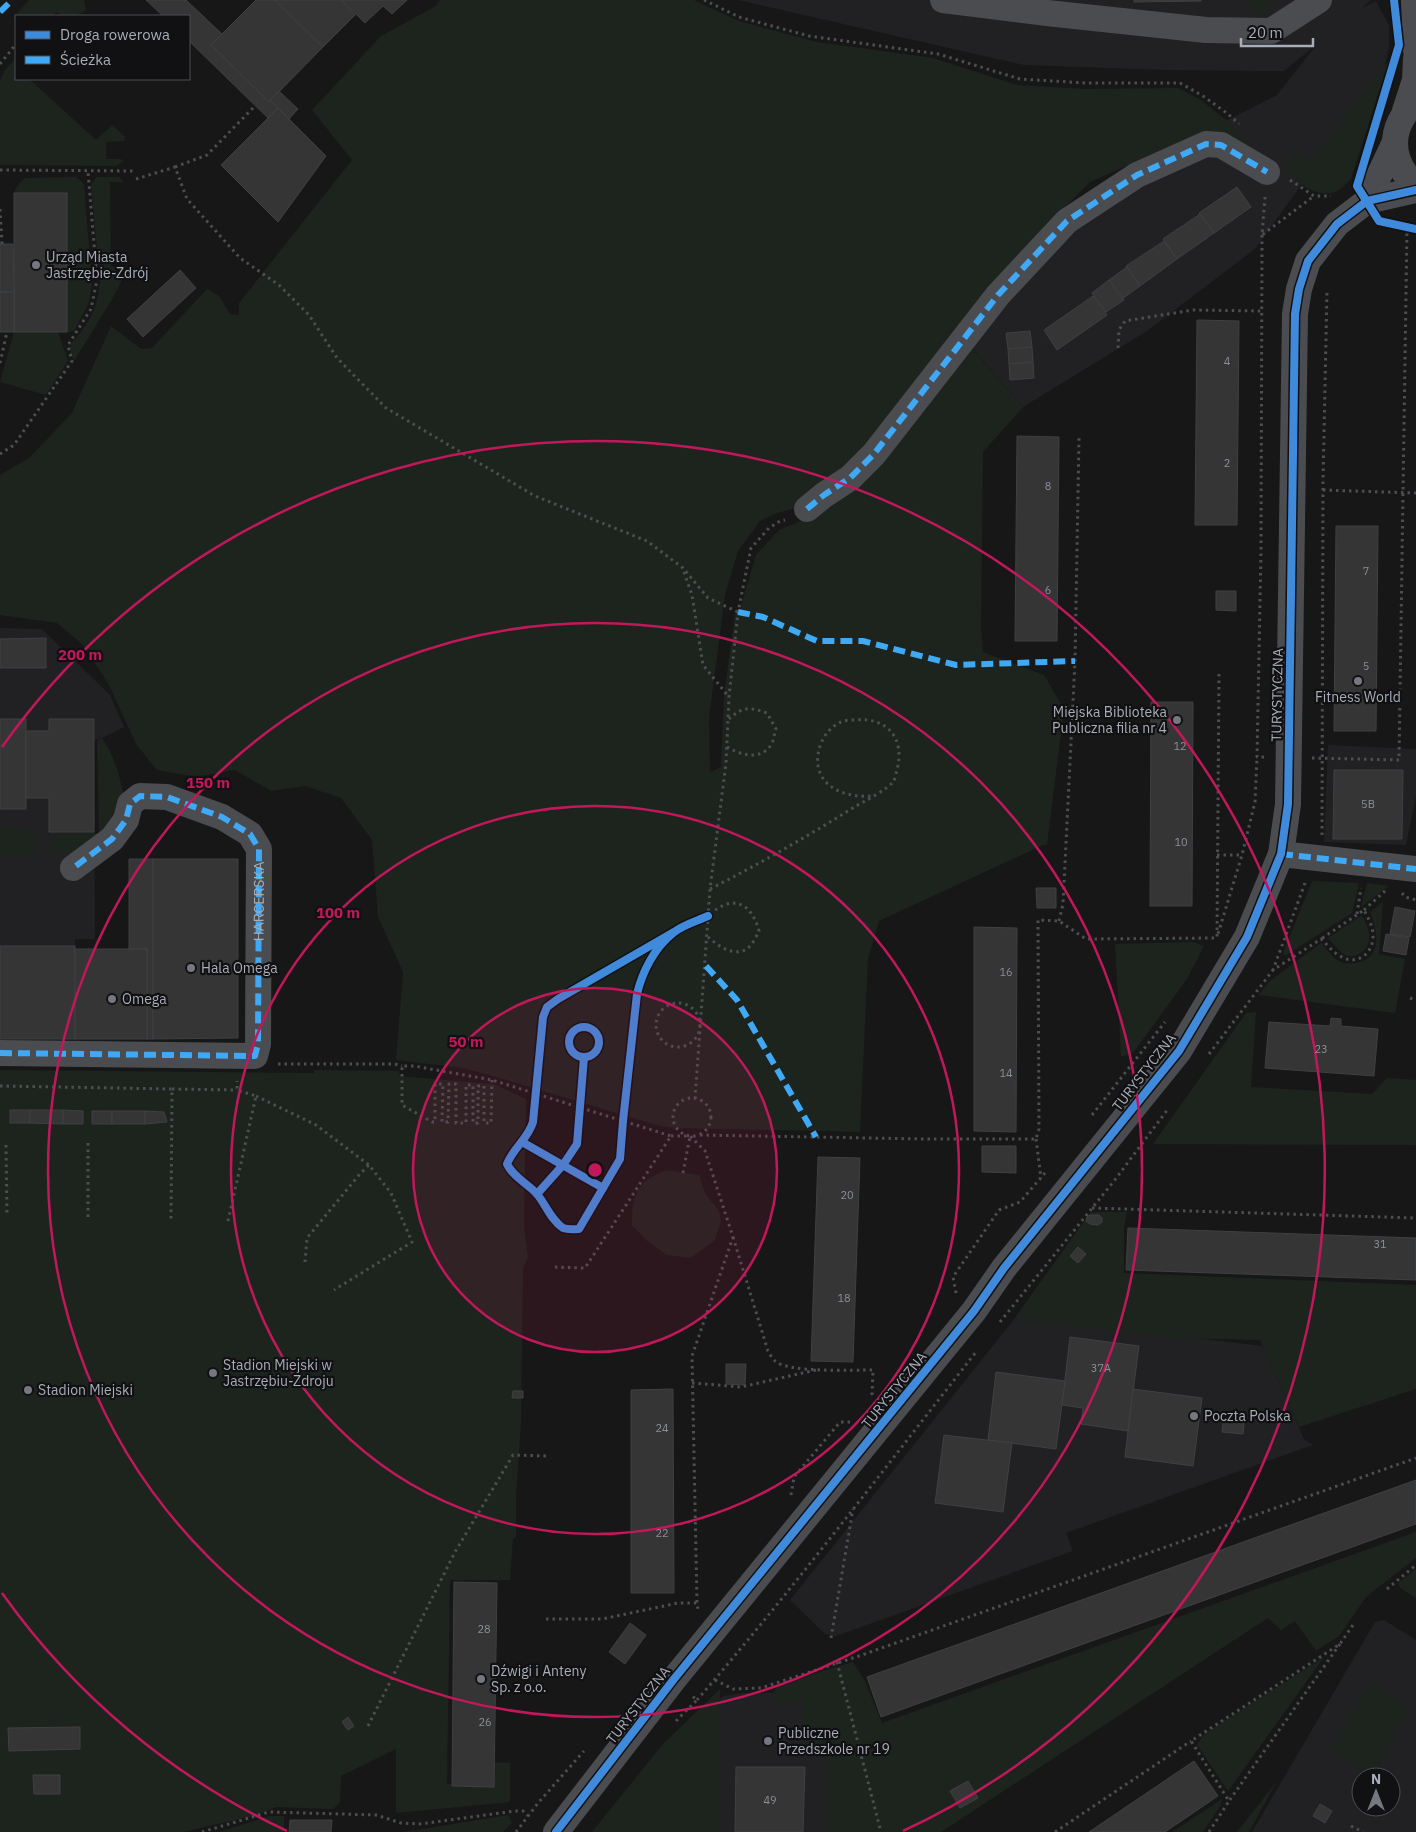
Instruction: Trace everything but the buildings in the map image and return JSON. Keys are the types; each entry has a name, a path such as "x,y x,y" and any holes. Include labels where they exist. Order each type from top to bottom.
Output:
{"street":[{"path":"943,0 1206,30 1271,31 1319,0"},
{"path":"1415,0 1416,50"},
{"name":"TURYSTYCZNA","path":"1373,211 1394,144 1397,126 1411,106 1416,59"},
{"path":"807,509 850,478 874,454 998,295 1067,221 1137,175 1206,144 1220,145 1276,174"},
{"path":"1394,144 1398,161 1406,176 1416,186"},
{"name":"TURYSTYCZNA","path":"556,1832 674,1679 974,1311 1004,1268 1179,1051 1247,937 1281,854 1288,804 1295,314 1299,288 1308,261 1337,224 1373,211 1416,190"},
{"name":"HARCERSKA","path":"73,868 112,839 126,820 130,804 140,796 167,798 222,816 250,834 258,849 258,1044 246,1056"},
{"path":"1281,854 1416,869"},
{"path":"0,1053 246,1056"}],"path":[{"path":"704,0 739,17 809,36 938,54 1020,79 1086,83 1180,83 1203,96 1228,114 1242,128"},
{"path":"0,64 15,45"},
{"path":"136,179 207,155 252,108"},
{"path":"175,167 187,199 240,258 280,285 309,315 337,358 386,408 535,496 647,541 683,568 708,598 738,612"},
{"path":"0,170 136,171"},
{"path":"0,454 14,445 72,362 68,345 91,309 97,280 88,172"},
{"path":"1212,946 1217,937 1242,855 1254,802 1257,757 1261,550 1262,235 1276,174 1314,196 1329,197 1337,195"},
{"path":"1262,235 1314,196"},
{"path":"0,209 2,244"},
{"path":"1373,211 1407,228 1416,229"},
{"path":"1257,757 1399,760 1407,228"},
{"path":"1208,1056 1273,970 1322,838 1323,490 1327,290"},
{"path":"1118,348 1118,332 1125,321 1193,310 1262,311"},
{"path":"0,363 7,332"},
{"path":"1059,921 1063,904 1075,661 1079,438"},
{"path":"1323,490 1416,493"},
{"path":"695,1099 710,889 727,747 729,697 738,612 751,548 769,528 780,521 798,517 807,509"},
{"path":"683,568 692,595 703,665 729,697"},
{"path":"1217,937 1219,674"},
{"path":"727,747 741,755 760,754 772,744 776,729 767,713 753,708 738,711 728,720"},
{"path":"710,889 783,851 873,796 894,781 900,760 898,742 889,729 875,721 841,721 826,731 819,747 818,762 822,776 833,787 847,795 873,796"},
{"path":"1217,856 1242,855"},
{"path":"700,920 727,903 739,903 749,908 756,919 759,931 751,945 742,951 730,951 719,948 707,937"},
{"path":"1273,970 1364,910 1374,934 1373,945 1360,959 1349,960 1341,957 1322,939"},
{"path":"1041,1178 1036,1139 1039,1129 1038,920 1059,921 1086,939 1217,937"},
{"path":"1410,998 1416,1000"},
{"path":"678,1003 685,1004 696,1012 700,1026 698,1033 689,1044 674,1047 661,1039 657,1033 656,1026 660,1012 665,1007 678,1003"},
{"path":"1088,1120 1165,1021"},
{"path":"237,1090 246,1056 270,1064 394,1064 492,1080 535,1094 580,1103 622,1121 671,1136 1036,1139"},
{"path":"402,1066 402,1105 432,1122 435,1122 435,1084 443,1084 442,1122 448,1122 449,1084 456,1084 456,1122 466,1122 466,1085 473,1085 473,1122 478,1122 478,1086 484,1086 484,1123 491,1123 492,1080"},
{"path":"534,1103 536,1085"},
{"path":"0,1086 237,1090 256,1096 316,1124 369,1165 391,1193 412,1242 334,1290"},
{"path":"172,1089 172,1221"},
{"path":"228,1221 256,1096"},
{"path":"700,1135 708,1128 711,1116 706,1105 695,1099 689,1099 679,1104 674,1114 674,1120 679,1131 690,1136 705,1151 768,1352 776,1362 786,1366 819,1370 873,1370"},
{"path":"579,1117 580,1103"},
{"path":"1047,1171 1020,1202 999,1210 953,1277 957,1299 998,1325 1172,1103"},
{"path":"622,1130 624,1112"},
{"path":"551,1267 585,1268 671,1136"},
{"path":"683,1173 690,1136"},
{"path":"88,1143 88,1221"},
{"path":"6,1145 7,1215"},
{"path":"305,1262 307,1238 369,1165"},
{"path":"1091,1208 1416,1218"},
{"path":"700,1614 696,1603 692,1356 733,1237"},
{"path":"697,1700 853,1509 980,1348"},
{"path":"692,1383 741,1387 819,1370"},
{"path":"368,1726 455,1552 513,1455 548,1456"},
{"path":"715,1680 733,1689 761,1688 872,1652 1416,1458"},
{"path":"832,1638 853,1509"},
{"path":"1387,1589 1416,1565"},
{"path":"546,1618 602,1619 678,1603 696,1603"},
{"path":"1209,1832 1355,1622"},
{"path":"1055,1832 1340,1644"},
{"path":"838,1662 881,1832"},
{"path":"1191,1741 1229,1801"},
{"path":"202,1832 269,1812 376,1815 401,1823 420,1824 515,1811 523,1811 528,1816"},
{"path":"1351,1826 1363,1832"}],"shaded area":[{"path":"29,0 84,0 86,10 74,15 62,15 56,12 53,15 16,15"},
{"path":"440,0 694,0 739,21 817,42 933,58 1017,85 1084,89 1178,88 1201,100 1231,124 1256,154 1163,150 1090,182 1050,222 865,456 796,508 774,514 760,521 738,551 725,595 709,718 710,772 721,767 724,696 735,614 751,617 740,609 756,555 779,530 820,513 968,344 1023,407 983,452 981,627 983,652 1044,675 1064,709 1047,845 1043,845 879,921 868,959 860,1132 676,1128 660,1126 462,1068 396,1060 403,972 378,917 372,840 341,798 305,786 271,791 235,770 196,777 157,770 136,744 108,683 82,644 57,623 0,615 0,475 29,458 72,413 111,326 141,349 152,348 207,289 219,296 230,314 239,315 239,303 352,160 312,110 381,36 436,6"},
{"path":"738,0 1371,0 1362,8 1376,1 1389,25 1389,47 1383,72 1255,249 1147,331 1023,407 959,333 1104,183 1277,95 1317,44 1284,71 1166,70 1024,65"},
{"path":"1247,0 1266,0 1270,9 1266,14 1258,16 1247,6"},
{"path":"15,59 15,80 30,80 96,140 112,125 125,137 124,141 106,142 106,159 121,159 123,161 117,166 0,165 0,81 5,70"},
{"path":"1389,60 1351,179 1340,189 1328,193 1313,191 1299,183 1285,166 1295,150 1310,161"},
{"path":"76,177 84,184 92,284 89,303 74,331 67,332 67,193 14,193 17,186 25,178"},
{"path":"97,177 119,177 123,182 110,182 111,267 119,267 125,274 111,301 74,361 71,353 71,344 92,315 100,281 91,184"},
{"path":"14,332 58,332 68,361 46,395 0,382"},
{"path":"0,628 42,629 110,695 124,727 94,740 95,939 75,939 75,1039 0,1039"},
{"path":"102,738 108,747 119,775 126,815 74,855 50,854 50,834 99,833 97,740"},
{"path":"1328,745 1416,749 1416,796 1406,845 1324,842"},
{"path":"0,827 37,832 38,856 0,856"},
{"path":"1312,881 1359,883 1352,913 1285,956 1283,953"},
{"path":"1367,883 1389,886 1361,907"},
{"path":"1383,902 1379,954 1405,959 1395,1013 1258,995 1270,981 1321,943 1337,960 1342,962 1354,963 1371,956 1376,943 1376,935 1370,912"},
{"path":"1362,915 1369,934 1368,945 1362,952 1354,956 1346,955 1328,938"},
{"path":"1194,942 1204,946 1187,979 1133,1053 1121,1057 1115,944"},
{"path":"1256,1012 1251,1087 1372,1094 1387,1078 1416,1080 1416,1145 1153,1144 1246,1013"},
{"path":"0,1070 314,1073 314,1070 399,1071 400,1076 493,1084 494,1082 494,1084 526,1099 524,1226 528,1257 523,1268 521,1424 516,1494 516,1537 513,1539 510,1580 450,1580 447,1784 493,1785 494,1762 510,1763 510,1802 396,1813 396,1749 341,1776 340,1803 333,1809 276,1807 257,1815 183,1832 0,1832"},
{"path":"666,1170 699,1175 706,1195 719,1211 721,1221 715,1240 691,1258 667,1255 646,1240 632,1225 633,1205 638,1190 648,1179"},
{"path":"1091,1212 1127,1212 1124,1228 1124,1273 1416,1285 1416,1389 1299,1427 1260,1340 1169,1338 1029,1322 1016,1316"},
{"path":"1019,1313 1025,1318 1263,1346 1304,1439 1313,1445 1066,1533 1073,1551 836,1636 825,1634 790,1600"},
{"path":"1416,1532 1416,1558 1366,1597 1339,1636 1316,1651 1295,1621 1281,1630 1268,1618 941,1832 825,1832 827,1747 802,1745 803,1703 769,1702 776,1688 853,1662 865,1681 882,1723"},
{"path":"1416,1569 1416,1598 1400,1588 1398,1583"},
{"path":"1384,1620 1416,1640 1416,1832 1252,1832 1375,1622"},
{"path":"1324,1657 1228,1791 1197,1745 1204,1734"},
{"path":"1370,1683 1411,1707 1377,1767 1358,1767 1330,1751"},
{"path":"720,1689 719,1832 592,1832 663,1744"},
{"name":"Publiczne Przedszkole nr 19","path":"838,1692 875,1832 606,1832 723,1696 742,1693"},
{"path":"1277,1781 1249,1832 1237,1832"},
{"path":"1222,1799 1220,1806 1203,1832 1172,1832"},
{"path":"508,1815 512,1823 503,1832 404,1832"},
{"path":"270,1816 284,1816 284,1832 219,1832"}],"marked path":[{"path":"0,12 12,0"},
{"path":"807,509 850,478 874,454 998,295 1067,221 1137,175 1206,144 1221,145 1267,172"},
{"path":"738,612 763,617 817,641 863,641 956,665 1075,661"},
{"path":"0,1053 255,1056 258,1044 259,849 250,834 222,817 167,797 140,796 130,804 126,820 112,839 73,868"},
{"path":"1281,854 1416,869"},
{"path":"706,966 737,1000 816,1137"}],"cycle path":[{"path":"1394,0 1399,45 1357,186 1379,221 1416,229"},
{"path":"556,1832 674,1679 974,1311 1004,1268 1179,1051 1247,937 1281,854 1288,804 1295,314 1299,289 1308,261 1337,224 1367,201 1416,190"},
{"path":"674,932 558,999 547,1007 543,1017 533,1122 528,1133 507,1164 513,1173 537,1194 552,1217 563,1228 579,1229 620,1159 637,994 642,977 660,945 666,939 685,925 708,916"},
{"path":"584,1027 595,1031 599,1042 595,1053 584,1057 573,1053 569,1042 573,1031 584,1027"},
{"path":"537,1194 563,1165 577,1144 584,1057"},
{"path":"522,1142 603,1188"}],"place":[{"name":"Urząd Miasta Jastrzębie-Zdrój","path":"36,265"},
{"name":"Fitness World","path":"1358,681"},
{"name":"Miejska Biblioteka Publiczna filia nr 4","path":"1177,720"},
{"name":"Hala Omega","path":"191,968"},
{"name":"Omega","path":"112,999"},
{"name":"Stadion Miejski w Jastrzębiu-Zdroju","path":"213,1373"},
{"name":"Stadion Miejski","path":"28,1390"},
{"name":"Poczta Polska","path":"1194,1416"},
{"name":"Dźwigi i Anteny Sp. z o.o.","path":"481,1679"},
{"name":"Publiczne Przedszkole nr 19","path":"768,1741"}]}
